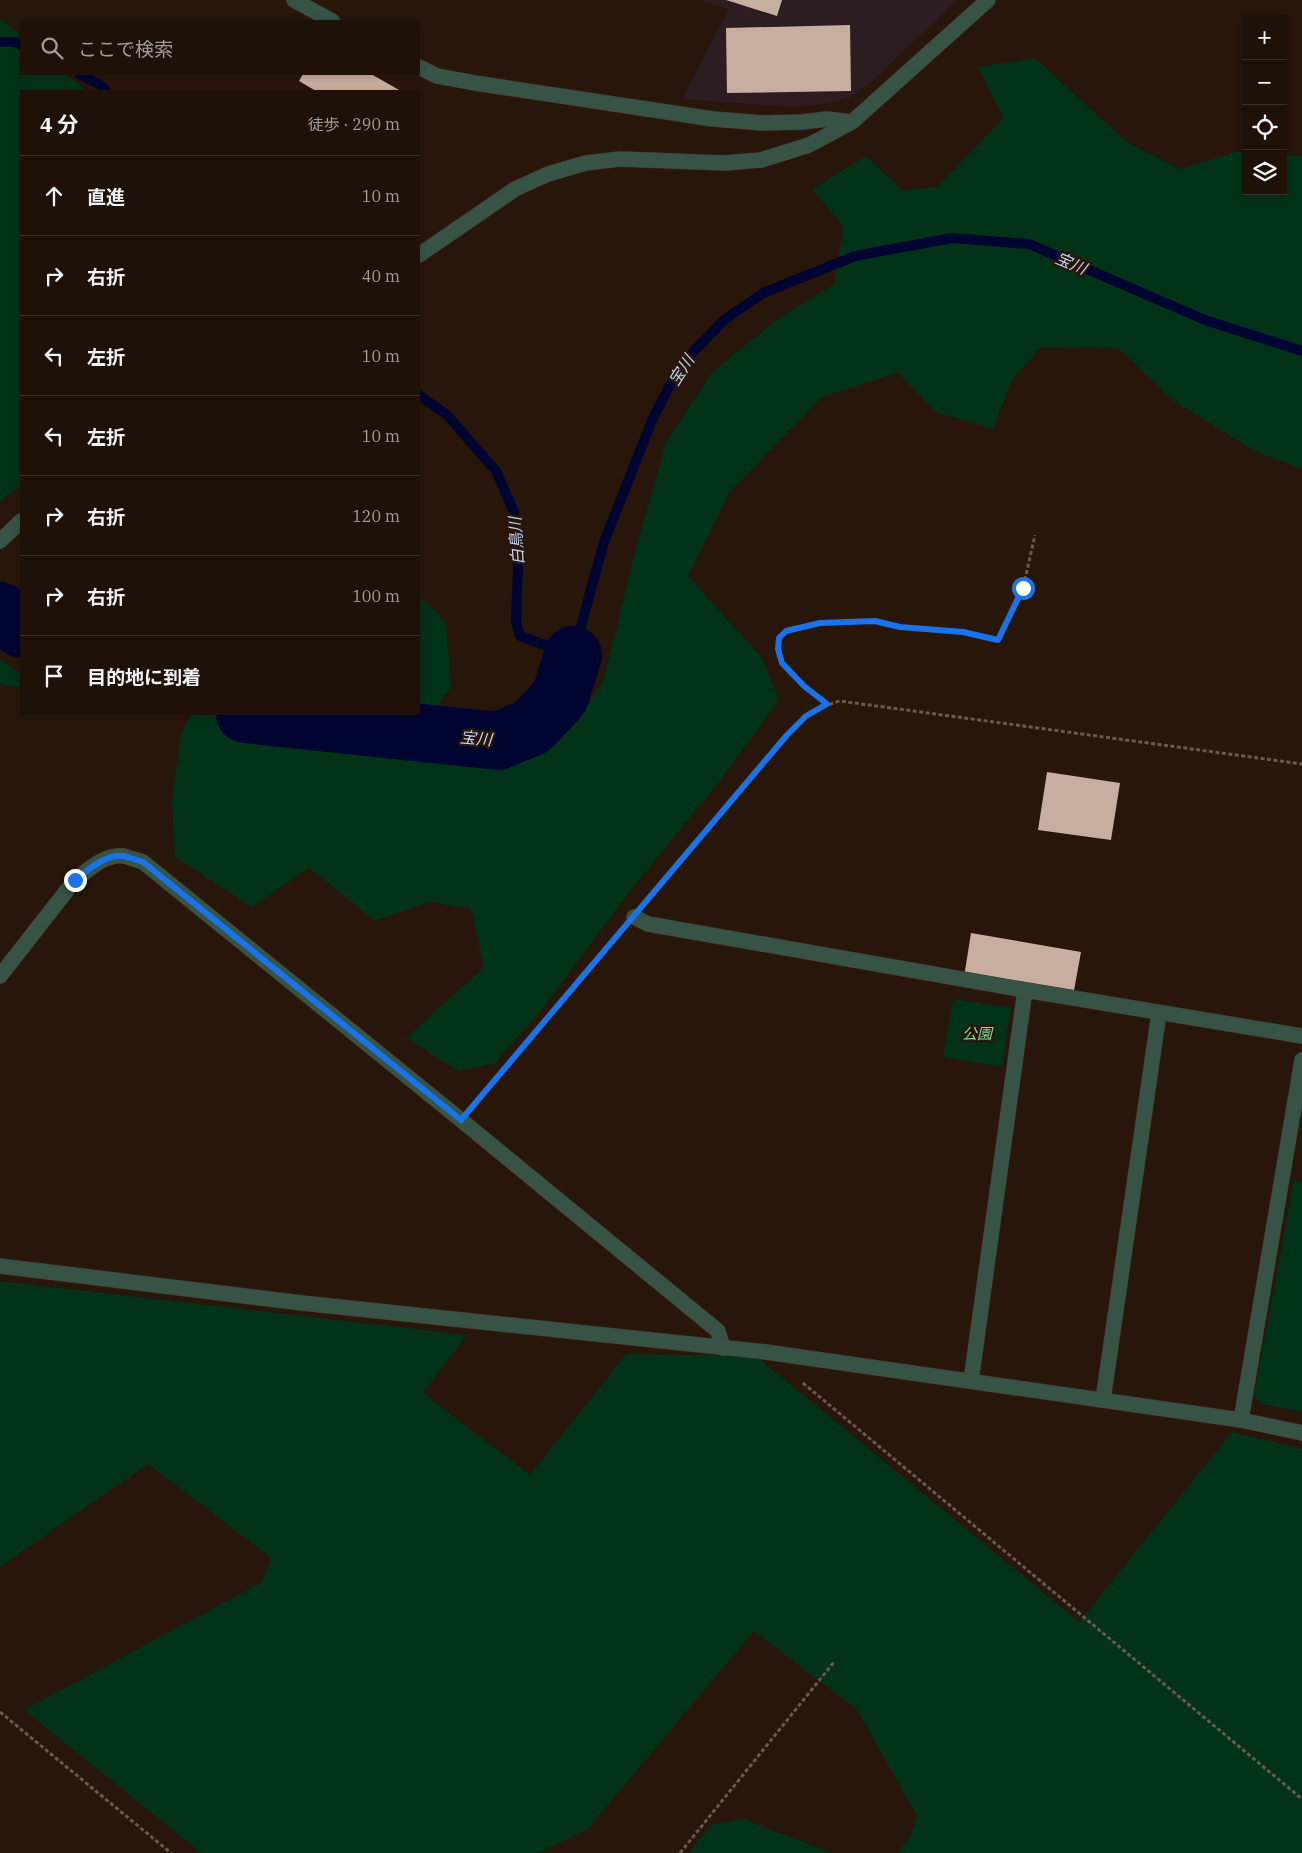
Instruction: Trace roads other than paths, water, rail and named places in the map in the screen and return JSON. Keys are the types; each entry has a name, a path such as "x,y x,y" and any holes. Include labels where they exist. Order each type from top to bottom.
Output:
{"street":[{"path":"294,0 330,20"},
{"path":"420,254 516,190 548,174 586,163 620,159 724,163 761,160 809,145 852,122 988,0"},
{"path":"420,68 437,76 475,84 713,119 764,123 827,119 852,122"},
{"path":"0,542 20,522"},
{"path":"0,976 75,880 90,868 106,859 122,856 143,862 718,1331 724,1348"},
{"path":"634,917 648,924 1158,1013 1302,1036"},
{"path":"971,1381 1025,990"},
{"path":"1103,1400 1158,1013"},
{"path":"1242,1420 1302,1060"},
{"path":"0,1266 312,1304 766,1352 1242,1420 1302,1433"}],"waterway":[{"name":"白鳥川","path":"0,42 15,42 20,44"},
{"name":"白鳥川","path":"81,75 99,84 105,90"},
{"name":"宝川","path":"420,396 447,415 496,471 514,512 518,567 516,621 520,636 573,655 604,542 653,418 674,378 694,351 724,320 763,293 855,256 952,238 1029,244 1205,320 1302,351"},
{"name":"宝川","path":"0,611 20,628"},
{"name":"宝川","path":"254,715 498,741 532,727 560,697 573,655"}],"park label":[{"name":"公園","path":"977,1033"}]}
